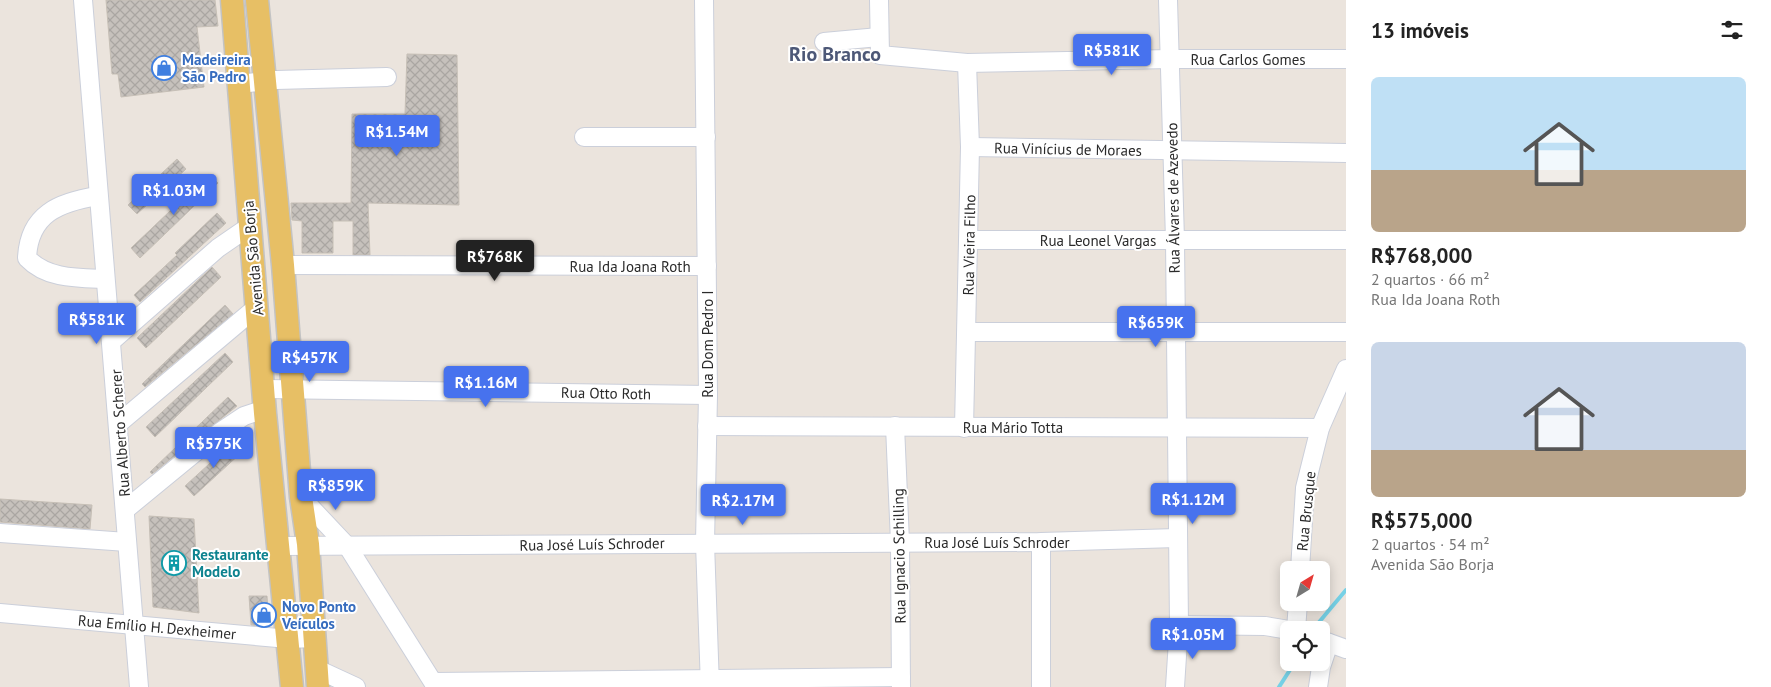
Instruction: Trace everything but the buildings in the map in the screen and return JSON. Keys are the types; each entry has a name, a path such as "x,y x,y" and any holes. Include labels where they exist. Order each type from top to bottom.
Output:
{"main road":[{"name":"Avenida São Borja","path":"232,0 266,413 289,639 292,687"},
{"name":"Avenida São Borja","path":"256,0 283,265 301,497 308,544 318,678"}],"street":[{"name":"Rua Alberto Scherer","path":"83,0 104,280 113,340 139,687"},
{"name":"Rua Dom Pedro I","path":"704,0 708,395 705,542 710,683"},
{"path":"824,42 879,37 879,0"},
{"name":"Rua Álvares de Azevedo","path":"1168,0 1175,240 1179,624 1175,687"},
{"name":"Rua Carlos Gomes","path":"879,37 880,55 967,63 1171,59 1346,59"},
{"name":"Rua Vieira Filho","path":"964,428 970,147 967,63"},
{"path":"239,84 387,77"},
{"path":"584,137 706,137"},
{"name":"Rua Vinícius de Moraes","path":"970,147 1346,153"},
{"path":"98,196 71,200 45,215 36,225 28,241 27,258 37,268 47,273 104,280"},
{"path":"113,340 218,248 250,226"},
{"name":"Rua Leonel Vargas","path":"969,240 1346,240"},
{"name":"Rua Ida Joana Roth","path":"283,265 707,266"},
{"path":"119,423 258,307"},
{"path":"967,332 1346,332"},
{"name":"Rua Brusque","path":"1301,561 1305,488 1320,428 1346,369"},
{"name":"Rua Otto Roth","path":"264,389 708,395"},
{"path":"126,510 220,432 244,416 256,412 266,413"},
{"name":"Rua Mário Totta","path":"706,426 964,428 1176,426 1320,428"},
{"name":"Rua Ignacio Schilling","path":"895,426 900,542 901,682"},
{"path":"301,497 348,547 435,685 901,682"},
{"path":"0,533 127,542"},
{"name":"Rua José Luís Schroder","path":"308,544 348,547 705,542 1041,542 1177,538"},
{"path":"1041,542 1041,687"},
{"path":"279,546 308,544"},
{"name":"Rua Emílio H. Dexheimer","path":"0,613 289,639 314,638"},
{"path":"1179,624 1265,626 1280,628"},
{"path":"1330,643 1346,649"},
{"path":"1318,687 1321,671"},
{"path":"318,678 356,687"}],"waterway":[{"path":"1320,621 1346,590"},
{"path":"1279,687 1289,671"}],"place":[{"name":"Madeireira São Pedro","path":"164,68"},
{"name":"Restaurante Modelo","path":"174,563"},
{"name":"Novo Ponto Veículos","path":"264,615"}],"district":[{"name":"Rio Branco","path":"835,54"}]}
